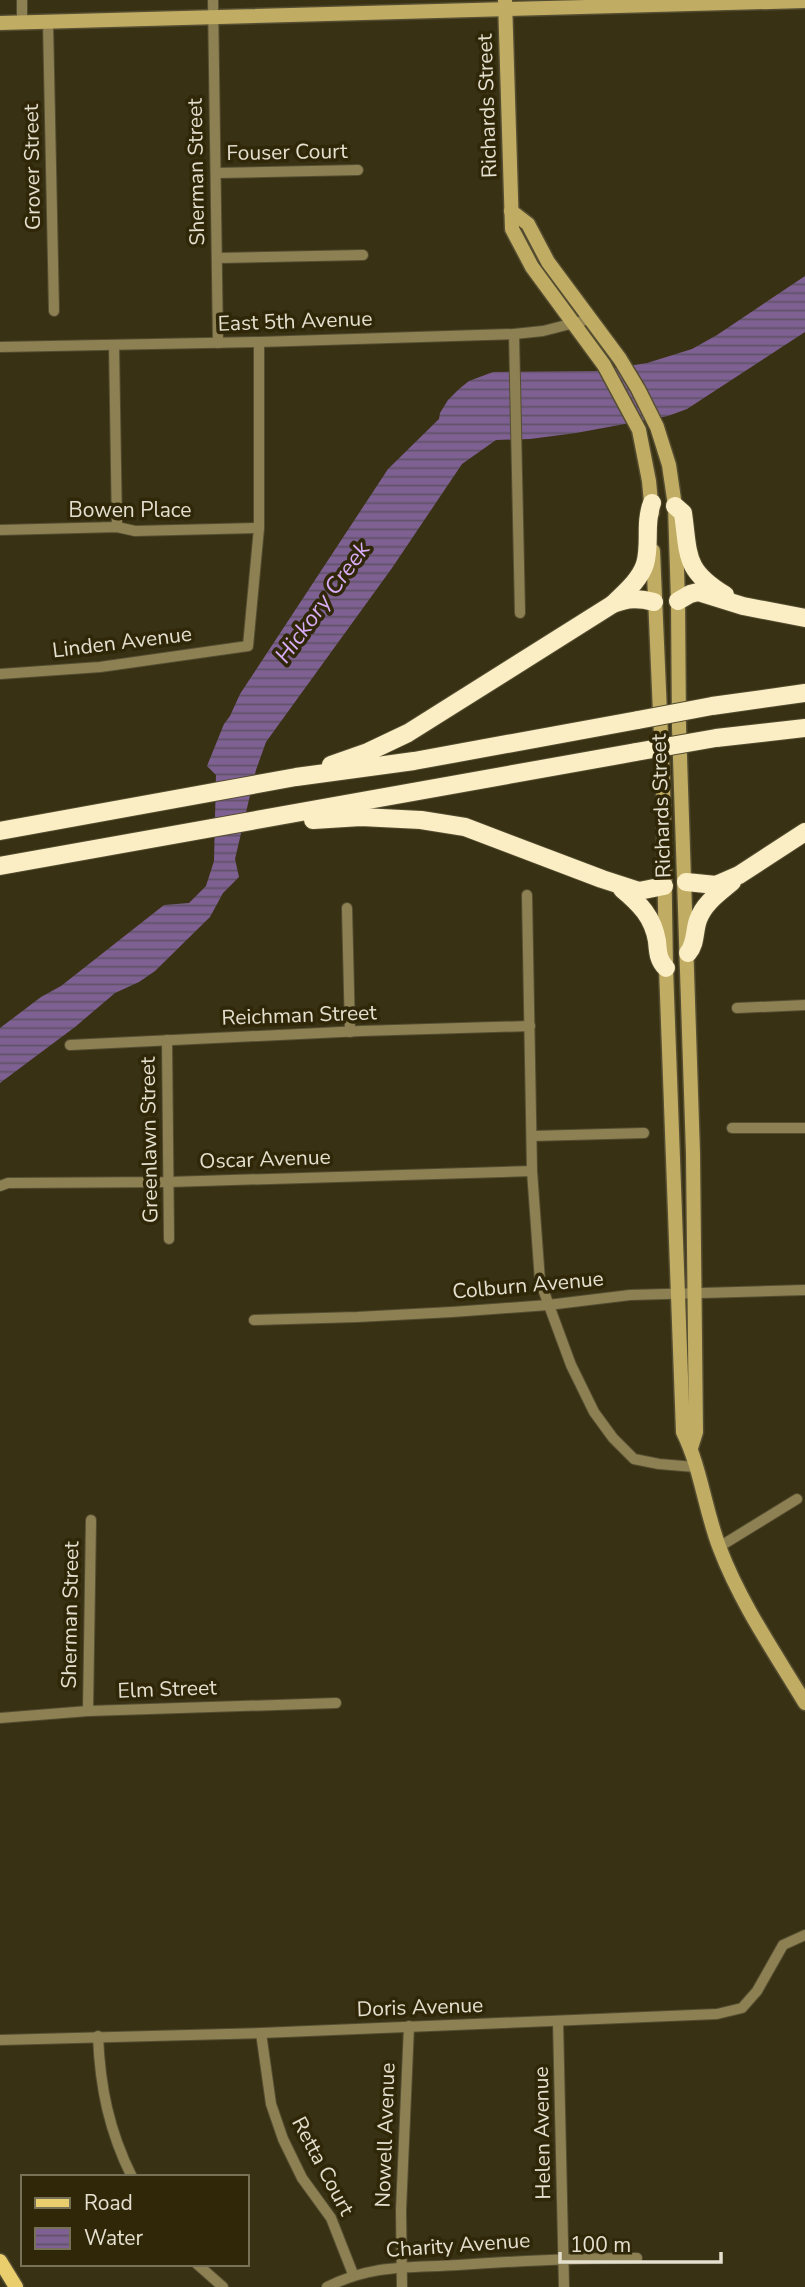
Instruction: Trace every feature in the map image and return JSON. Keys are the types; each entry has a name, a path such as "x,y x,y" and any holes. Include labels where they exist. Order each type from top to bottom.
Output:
{"highway":[{"path":"613,604 640,573 645,563 646,517 652,503"},
{"path":"675,506 683,513 685,546 691,565 708,584 743,606"},
{"path":"678,601 698,593 743,606 805,618"},
{"path":"296,777 368,752 408,733 613,604 638,598 654,602"},
{"path":"0,831 296,777 414,761 712,706 805,693"},
{"path":"0,866 289,816 414,790 716,738 805,727"},
{"path":"289,816 312,821 361,817 421,820 464,827 639,891 664,886"},
{"path":"688,953 693,943 697,921 706,905 739,875 805,832"},
{"path":"686,883 716,885 739,875"},
{"path":"614,883 640,903 647,912 661,963 666,968"}],"main road":[{"path":"0,2261 16,2287"}],"street":[{"path":"22,0 22,23"},
{"name":"Sherman Street","path":"213,0 218,343"},
{"path":"0,23 214,18 505,6 805,1"},
{"name":"Richards Street","path":"505,6 512,229 527,258 604,365 639,430 652,503 683,1432 691,1448 719,1547 735,1585 805,1703"},
{"name":"Grover Street","path":"48,22 54,311"},
{"name":"Fouser Court","path":"216,173 359,170"},
{"name":"Richards Street","path":"511,211 528,224 548,261 620,359 657,426 669,465 675,506 679,727 688,953 694,1293 696,1432 691,1448"},
{"path":"217,258 363,255"},
{"name":"East 5th Avenue","path":"0,347 514,334 590,319"},
{"path":"514,334 520,613"},
{"path":"259,342 259,528"},
{"path":"114,345 117,527"},
{"name":"Bowen Place","path":"0,530 259,528"},
{"name":"Linden Avenue","path":"0,674 100,667 248,646 259,528"},
{"path":"654,602 678,601"},
{"path":"664,886 686,883"},
{"path":"527,895 532,1171 540,1282 571,1365 594,1412 612,1438 634,1459 659,1464 695,1466"},
{"path":"347,908 350,1032"},
{"path":"737,1008 805,1006"},
{"name":"Reichman Street","path":"70,1045 530,1026"},
{"name":"Greenlawn Street","path":"167,1040 169,1239"},
{"path":"732,1128 805,1128"},
{"path":"532,1136 644,1133"},
{"name":"Oscar Avenue","path":"0,1186 8,1183 169,1182 532,1171"},
{"name":"Colburn Avenue","path":"254,1320 357,1317 548,1305 630,1295 805,1290"},
{"path":"719,1547 797,1499"},
{"name":"Sherman Street","path":"88,1711 91,1520"},
{"name":"Elm Street","path":"0,1718 88,1711 336,1703"},
{"name":"Doris Avenue","path":"0,2040 261,2033 716,2014 742,2008 757,1991 783,1945 805,1935"},
{"name":"Helen Avenue","path":"558,2021 564,2287"},
{"name":"Nowell Avenue","path":"402,2287 400,2266 409,2026"},
{"name":"Retta Court","path":"261,2033 271,2104 283,2139 302,2178 331,2218 353,2274"},
{"path":"98,2036 100,2079 109,2121 131,2175"},
{"name":"Charity Avenue","path":"327,2287 353,2274 400,2266 563,2258 637,2258"},
{"path":"199,2266 223,2287"}],"water":[{"name":"Hickory Creek","path":"805,276 805,332 687,409 668,416 576,433 496,440 462,464 392,568 266,742 256,770 235,859 239,877 223,893 210,917 155,971 115,993 75,1027 0,1083 0,1028 41,997 61,986 164,905 189,903 206,886 214,861 216,775 207,766 224,724 240,694 388,469 439,419 448,400 469,381 493,372 596,371 647,363 692,349"}]}
